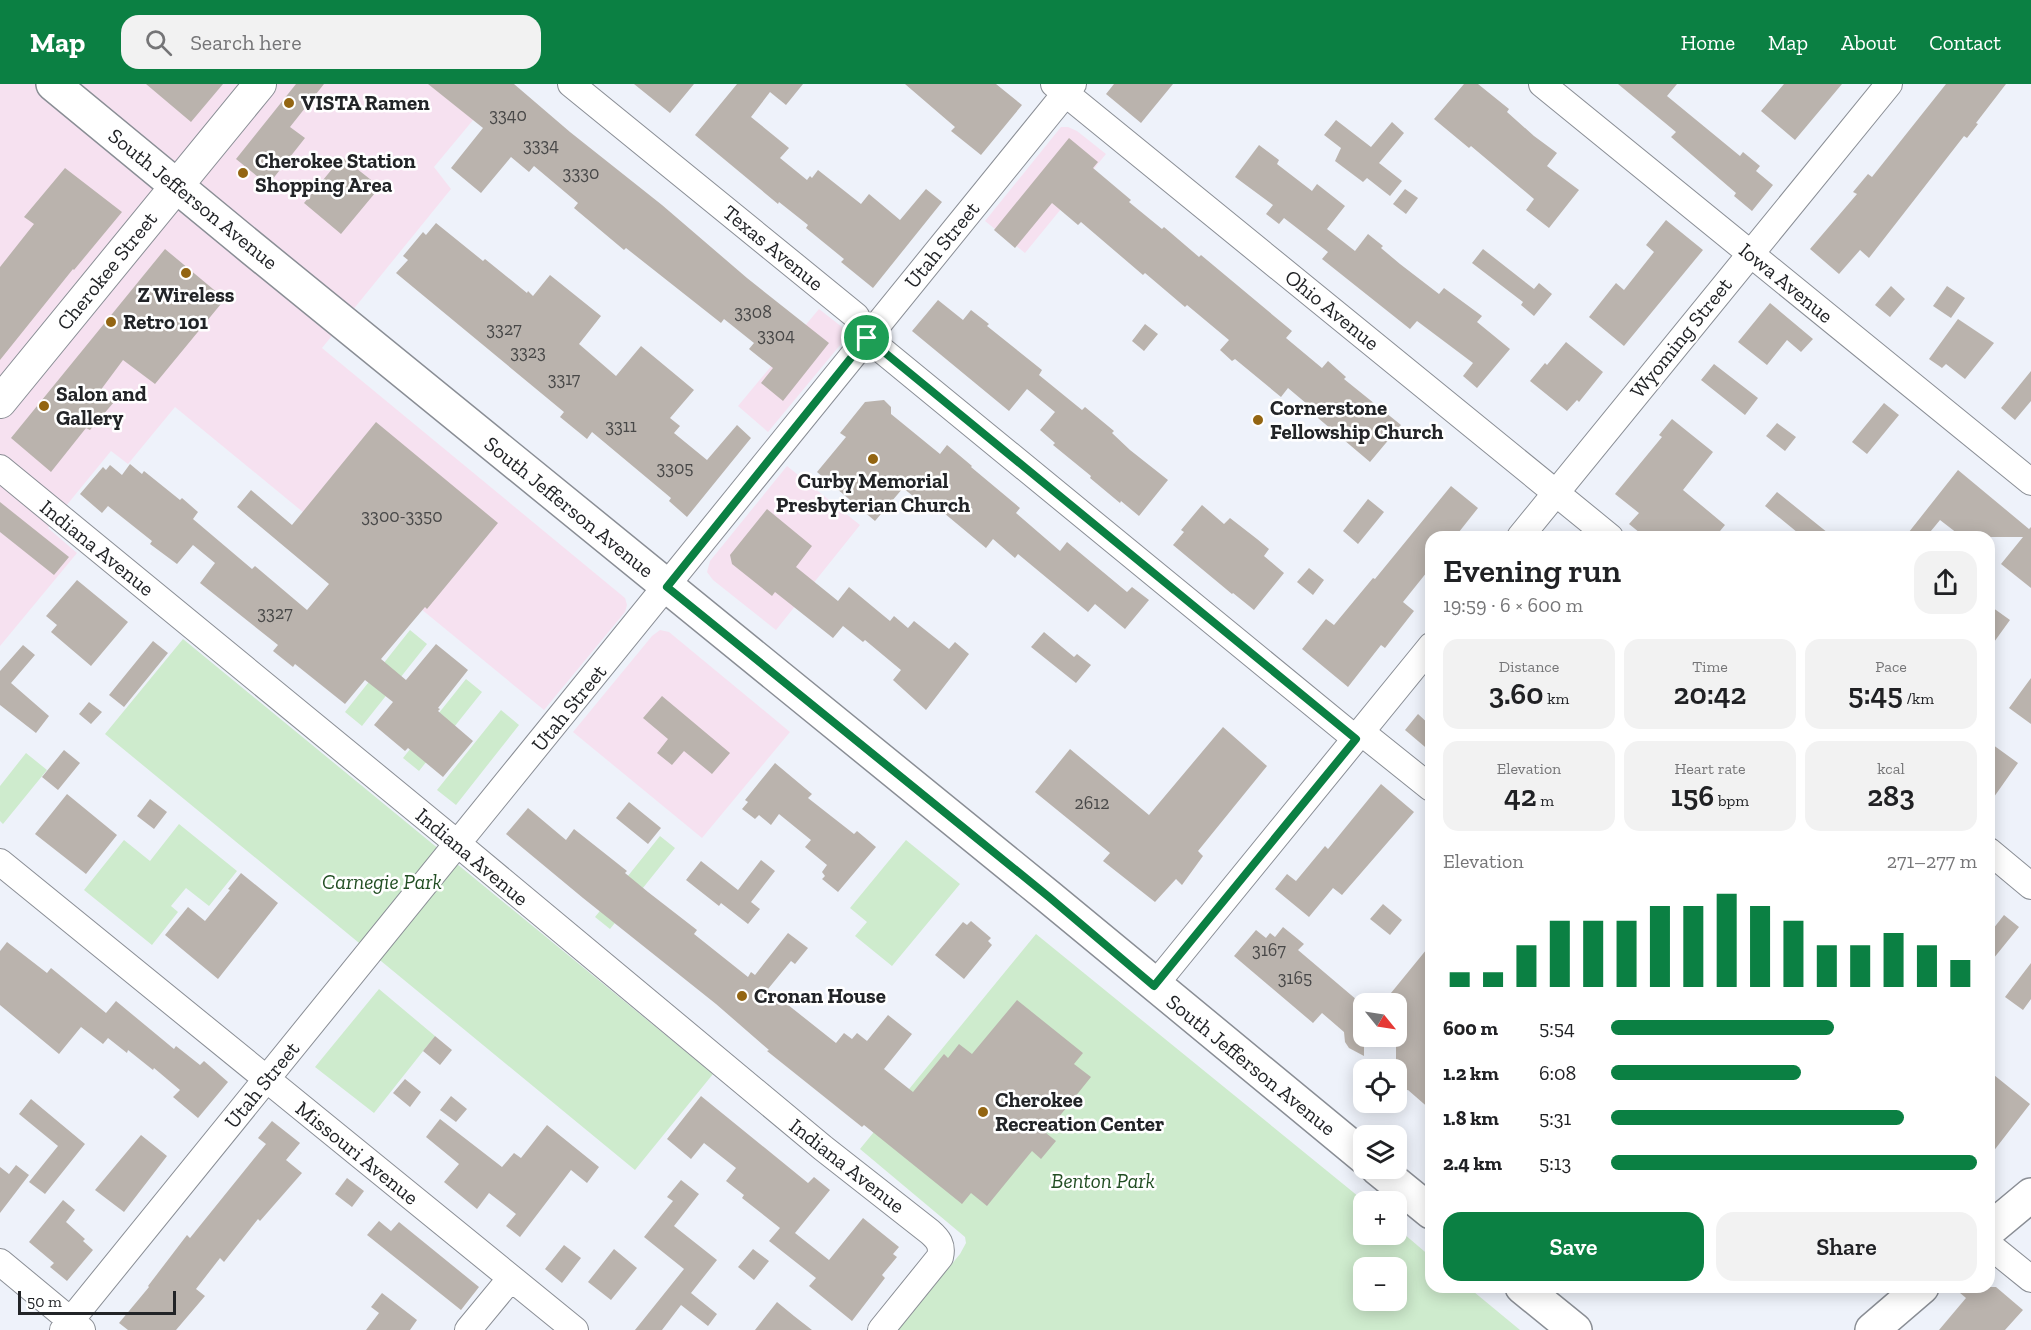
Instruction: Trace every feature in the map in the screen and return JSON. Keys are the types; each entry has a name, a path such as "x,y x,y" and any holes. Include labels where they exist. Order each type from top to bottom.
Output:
{"main road":[{"name":"South Jefferson Avenue","path":"53,84 1353,1148"},
{"path":"1390,1179 1425,1207"},
{"path":"1995,1225 2031,1194"},
{"path":"1529,1293 1575,1330"},
{"path":"1872,1330 1915,1293"}],"street":[{"name":"Cherokee Street","path":"0,402 260,84"},
{"name":"Texas Avenue","path":"572,84 856,316 867,338 1358,735 1425,784"},
{"name":"Iowa Avenue","path":"1542,84 2031,482"},
{"name":"Wyoming Street","path":"1525,531 1888,84"},
{"name":"Utah Street","path":"72,1327 267,1079 867,338 1064,87"},
{"name":"Ohio Avenue","path":"1064,87 1603,531"},
{"name":"Indiana Avenue","path":"0,468 458,844 823,1148 930,1232 940,1242 942,1247 940,1257 881,1330"},
{"path":"1154,986 1425,653"},
{"path":"1995,856 2031,886"},
{"name":"Missouri Avenue","path":"0,862 575,1330"},
{"path":"1995,1250 2031,1279"},
{"path":"0,1262 72,1327"},
{"path":"468,1330 511,1278"}],"shaded area":[{"path":"0,84 503,84 434,167 451,189 322,348 625,598 627,605 625,612 544,710 175,407 128,464 111,451 48,528 77,553 0,646"},
{"path":"1061,127 1077,131 1106,154 1025,253 985,221"},
{"path":"819,309 842,327 845,335 841,344 768,432 738,406"},
{"path":"787,466 860,525 776,630 713,580 707,572 710,561"},
{"path":"660,630 669,632 790,732 702,838 573,732 652,636"}],"green space":[{"path":"410,630 427,644 362,726 345,712"},
{"name":"Carnegie Park","path":"183,639 713,1074 635,1170 105,734"},
{"path":"466,679 482,692 419,771 403,758"},
{"path":"501,710 519,725 456,805 437,790"},
{"path":"26,753 47,770 3,824 0,821 0,786"},
{"path":"179,824 237,871 209,906 186,888 171,906 178,912 152,945 84,890 124,840 150,861"},
{"path":"660,836 675,848 610,929 595,917"},
{"path":"906,840 960,884 892,966 855,936 867,922 850,908"},
{"name":"Benton Park","path":"1036,934 1353,1192 1353,1245 1407,1245 1407,1237 1425,1252 1425,1293 1475,1293 1520,1330 898,1330 960,1254 966,1243 965,1237 860,1149"},
{"path":"379,989 435,1036 374,1113 315,1067"}],"building":[{"path":"146,84 223,84 191,122"},
{"path":"296,84 324,84 290,127 305,138 268,185 236,159"},
{"path":"428,84 514,84 747,278 829,343 783,401 761,383 773,368 749,349 754,343 724,319 721,323 626,248 624,250 574,208 578,203 534,166 529,172 511,157 481,193 451,168 483,128"},
{"path":"634,84 694,84 670,113"},
{"path":"737,84 803,84 786,105 770,92 751,117 789,148 780,158 807,180 810,176 812,178 818,170 861,204 869,194 900,220 926,189 942,202 873,288 841,262 844,259 806,228 808,225 779,202 778,204 695,135"},
{"path":"905,84 996,84 1022,105 981,155 951,131 955,127"},
{"path":"1114,84 1173,84 1141,123 1106,94"},
{"path":"1464,84 1478,84 1509,109 1507,112 1534,136 1557,153 1547,166 1579,190 1549,228 1526,210 1534,199 1471,146 1469,148 1434,119"},
{"path":"1618,84 1677,84 1667,96 1740,156 1743,152 1760,166 1756,171 1773,185 1752,211 1734,196 1736,193 1671,137 1676,132"},
{"path":"1784,84 1842,84 1795,140 1761,111"},
{"path":"1946,84 2006,84 1967,138 1964,136 1869,258 1860,250 1839,274 1810,249 1857,194 1853,192 1868,174 1872,177"},
{"path":"1336,120 1371,147 1392,122 1404,133 1379,163 1402,181 1390,196 1367,178 1363,182 1335,161 1341,148 1324,135"},
{"path":"1069,138 1098,162 1093,168 1131,200 1129,202 1162,229 1164,227 1199,257 1201,255 1292,331 1286,338 1322,368 1328,361 1346,377 1344,379 1401,425 1370,462 1318,418 1320,415 1288,388 1281,397 1235,359 1232,361 1220,350 1229,340 1145,273 1143,275 1081,222 1078,225 1052,203 1015,248 994,230"},
{"path":"1259,145 1279,160 1277,164 1312,191 1317,184 1345,206 1327,229 1355,251 1368,234 1383,246 1381,248 1439,294 1444,288 1482,316 1477,322 1510,349 1477,388 1463,376 1473,363 1417,321 1410,329 1322,259 1328,252 1284,218 1279,224 1266,214 1273,205 1235,177"},
{"path":"342,157 380,187 341,234 304,203"},
{"path":"65,168 122,212 0,360 0,267 34,224 24,217"},
{"path":"1405,189 1418,198 1406,214 1393,204"},
{"path":"1666,220 1703,250 1624,346 1589,317 1616,283 1624,290 1654,252 1646,245"},
{"path":"436,223 527,293 528,291 533,296 550,275 601,316 579,344 616,376 641,346 694,390 670,418 680,426 674,433 707,460 737,425 751,438 687,517 669,501 671,498 592,432 587,439 560,417 564,412 396,273 408,260 403,256 423,232 426,235"},
{"path":"165,249 225,299 155,384 123,360 100,391 114,402 90,430 86,428 51,472 11,438"},
{"path":"1483,249 1534,289 1539,283 1552,294 1534,316 1521,305 1523,302 1472,263"},
{"path":"1891,286 1905,299 1890,317 1875,305"},
{"path":"1947,286 1965,298 1951,318 1933,306"},
{"path":"938,300 963,320 971,310 989,324 987,326 1042,370 1039,375 1082,410 1085,407 1114,431 1112,433 1130,450 1168,480 1139,516 1121,501 1120,503 1053,445 1055,443 1040,430 1055,412 1027,389 1009,411 912,331"},
{"path":"1770,303 1813,339 1801,352 1787,340 1767,365 1738,342"},
{"path":"1958,319 1994,343 1965,379 1946,364 1942,368 1929,359"},
{"path":"1145,324 1158,334 1144,351 1132,341"},
{"path":"1566,342 1603,372 1579,402 1577,400 1567,411 1530,381"},
{"path":"1714,364 1758,398 1745,415 1701,380"},
{"path":"2031,371 2031,401 2015,420 2001,408"},
{"path":"884,400 891,407 891,414 940,454 947,445 972,466 1020,508 1016,513 1060,551 1067,542 1127,592 1132,587 1149,600 1125,629 1095,604 1088,612 1018,554 1015,558 993,539 986,548 938,508 934,513 903,488 875,521 817,472 846,437 840,433 865,402"},
{"path":"1884,403 1899,415 1867,454 1852,442"},
{"path":"1672,419 1713,452 1683,490 1725,525 1720,531 1638,531 1629,524 1639,513 1615,494 1662,437 1659,435"},
{"path":"376,422 498,523 427,609 425,607 381,659 406,680 436,644 468,670 438,711 473,741 443,777 408,748 405,751 374,725 393,702 365,680 345,704 295,664 293,667 273,651 278,645 200,583 215,563 193,545 177,564 150,544 152,541 108,506 102,513 80,494 103,467 106,470 110,465 122,475 130,464 142,474 144,471 198,512 193,519 252,569 255,566 307,610 329,584 237,507 251,490 292,525"},
{"path":"1777,423 1796,437 1785,451 1766,436"},
{"path":"1958,470 2029,529 2031,527 2031,588 2001,564 2023,537 1995,537 1995,531 1954,531 1940,520 1931,531 1910,531"},
{"path":"1451,486 1478,508 1460,531 1425,531 1425,574 1403,602 1414,611 1385,648 1381,645 1348,687 1302,649 1326,619 1334,625 1373,578 1375,579"},
{"path":"1777,492 1826,531 1796,531 1765,506"},
{"path":"1368,499 1384,512 1358,544 1343,531"},
{"path":"0,502 69,557 54,575 0,532"},
{"path":"1202,505 1224,524 1230,518 1257,539 1269,549 1264,556 1284,573 1254,610 1173,545 1184,532 1181,530"},
{"path":"767,509 812,546 796,567 838,601 849,587 890,621 894,616 908,628 914,621 949,649 955,642 969,654 926,710 893,680 901,670 865,640 863,642 843,626 833,638 775,592 772,596 732,564 730,555"},
{"path":"1309,568 1324,580 1313,595 1297,582"},
{"path":"77,580 128,622 91,666 51,632 57,625 46,616"},
{"path":"1995,609 2010,620 1995,641"},
{"path":"1044,632 1074,657 1077,654 1091,665 1076,683 1031,647"},
{"path":"153,641 168,653 124,707 109,695"},
{"path":"23,645 35,655 11,683 49,716 36,733 0,705 0,671"},
{"path":"2031,678 2031,724 2009,708"},
{"path":"662,696 730,753 712,774 684,751 672,765 657,753 668,739 643,718"},
{"path":"89,702 102,712 91,724 79,714"},
{"path":"1418,714 1425,720 1425,747 1405,730"},
{"path":"1223,727 1267,766 1198,851 1203,856 1182,885 1176,879 1155,902 1103,861 1110,853 1035,792 1070,749 1149,815"},
{"path":"1995,746 2018,763 1995,796"},
{"path":"64,750 80,763 58,790 42,777"},
{"path":"775,763 812,794 808,798 854,834 857,831 876,847 838,892 822,879 825,876 822,872 827,865 805,847 811,840 779,814 771,825 759,815 755,819 742,809 748,802 745,800"},
{"path":"1381,784 1414,812 1342,895 1333,888 1309,917 1275,889 1287,874 1296,881 1325,846 1328,849"},
{"path":"67,794 117,835 86,874 35,834"},
{"path":"150,799 167,812 154,829 137,816"},
{"path":"629,802 661,828 648,844 616,818"},
{"path":"528,808 566,840 574,829 697,930 694,934 748,977 751,972 755,975 788,933 808,948 795,964 791,961 768,989 836,1043 844,1033 852,1039 857,1033 867,1041 888,1015 912,1034 884,1069 913,1092 944,1054 948,1058 959,1044 972,1054 1017,1000 1083,1053 1074,1064 1091,1077 1046,1133 1056,1141 1041,1159 1032,1151 987,1206 971,1193 962,1204 767,1051 769,1050 716,1004 506,834"},
{"path":"761,860 775,871 751,902 760,909 748,924 721,903 719,906 686,880 701,861 738,890"},
{"path":"241,873 278,903 218,979 165,935 188,907 205,921"},
{"path":"1383,904 1402,920 1390,935 1370,919"},
{"path":"2004,915 2019,927 1995,957 1995,926"},
{"path":"971,921 991,938 988,941 992,945 964,979 935,955 963,922 967,925"},
{"path":"1283,927 1304,944 1298,950 1353,997 1353,1047 1364,1047 1364,1056 1349,1048 1345,1042 1344,1032 1322,1013 1313,1023 1234,956 1256,930 1266,938 1270,933 1275,937"},
{"path":"7,942 47,973 51,968 106,1013 116,1001 174,1049 176,1046 200,1065 204,1061 228,1082 198,1118 173,1097 180,1090 154,1068 153,1070 128,1050 127,1053 108,1038 103,1044 81,1027 59,1054 0,1005 0,951"},
{"path":"1425,951 1425,1105 1407,1090 1407,1059 1396,1059 1396,1047 1407,1047 1407,993 1391,993"},
{"path":"2031,963 2031,999 2023,1010 2005,997"},
{"path":"435,1036 452,1050 440,1065 423,1051"},
{"path":"1995,1076 2030,1104 1995,1149"},
{"path":"405,1079 421,1092 410,1107 393,1093"},
{"path":"451,1096 467,1109 456,1122 440,1110"},
{"path":"701,1096 808,1183 814,1177 830,1190 795,1233 829,1260 863,1218 899,1247 893,1254 897,1257 882,1275 885,1278 852,1321 809,1286 816,1278 769,1241 780,1228 742,1198 744,1195 726,1181 736,1168 704,1143 691,1159 667,1139"},
{"path":"31,1099 85,1144 45,1194 29,1182 58,1146 19,1114"},
{"path":"440,1119 502,1167 514,1153 521,1158 547,1125 599,1167 587,1183 571,1170 520,1237 506,1226 516,1214 489,1193 477,1209 444,1182 459,1164 426,1137"},
{"path":"272,1121 300,1143 286,1160 302,1173 260,1221 258,1219 224,1262 220,1258 196,1289 205,1296 176,1330 128,1330 119,1323 187,1235 190,1238 266,1144 258,1138"},
{"path":"141,1135 167,1156 124,1212 95,1190"},
{"path":"16,1165 29,1175 0,1213 0,1167 9,1174"},
{"path":"347,1178 364,1191 352,1207 335,1194"},
{"path":"681,1180 699,1194 674,1226 717,1260 691,1293 717,1314 708,1326 681,1305 662,1330 635,1330 684,1269 644,1237 673,1201 667,1197"},
{"path":"63,1200 75,1210 66,1222 85,1239 83,1241 93,1250 67,1281 50,1267 54,1263 29,1242"},
{"path":"379,1221 391,1231 399,1222 479,1287 461,1310 367,1235"},
{"path":"564,1245 581,1258 562,1283 545,1269"},
{"path":"614,1249 637,1268 611,1300 588,1282"},
{"path":"753,1249 769,1261 754,1280 738,1267"},
{"path":"1996,1287 2023,1310 2005,1330 1939,1330 1966,1298 1960,1293 1995,1293"},
{"path":"382,1293 417,1320 410,1330 366,1330 379,1313 371,1307"},
{"path":"777,1302 794,1316 812,1330 755,1330"}],"place":[{"name":"VISTA Ramen","path":"289,103"},
{"name":"Cherokee Station Shopping Area","path":"243,173"},
{"name":"Z Wireless","path":"186,273"},
{"name":"Retro 101","path":"111,322"},
{"name":"Salon and Gallery","path":"44,406"},
{"name":"Cornerstone Fellowship Church","path":"1258,420"},
{"name":"Curby Memorial Presbyterian Church","path":"873,459"},
{"name":"Cronan House","path":"742,996"},
{"name":"Cherokee Recreation Center","path":"983,1112"}],"route":[{"path":"867,338 1356,739 1154,986 1049,897 667,587 867,338"}]}
